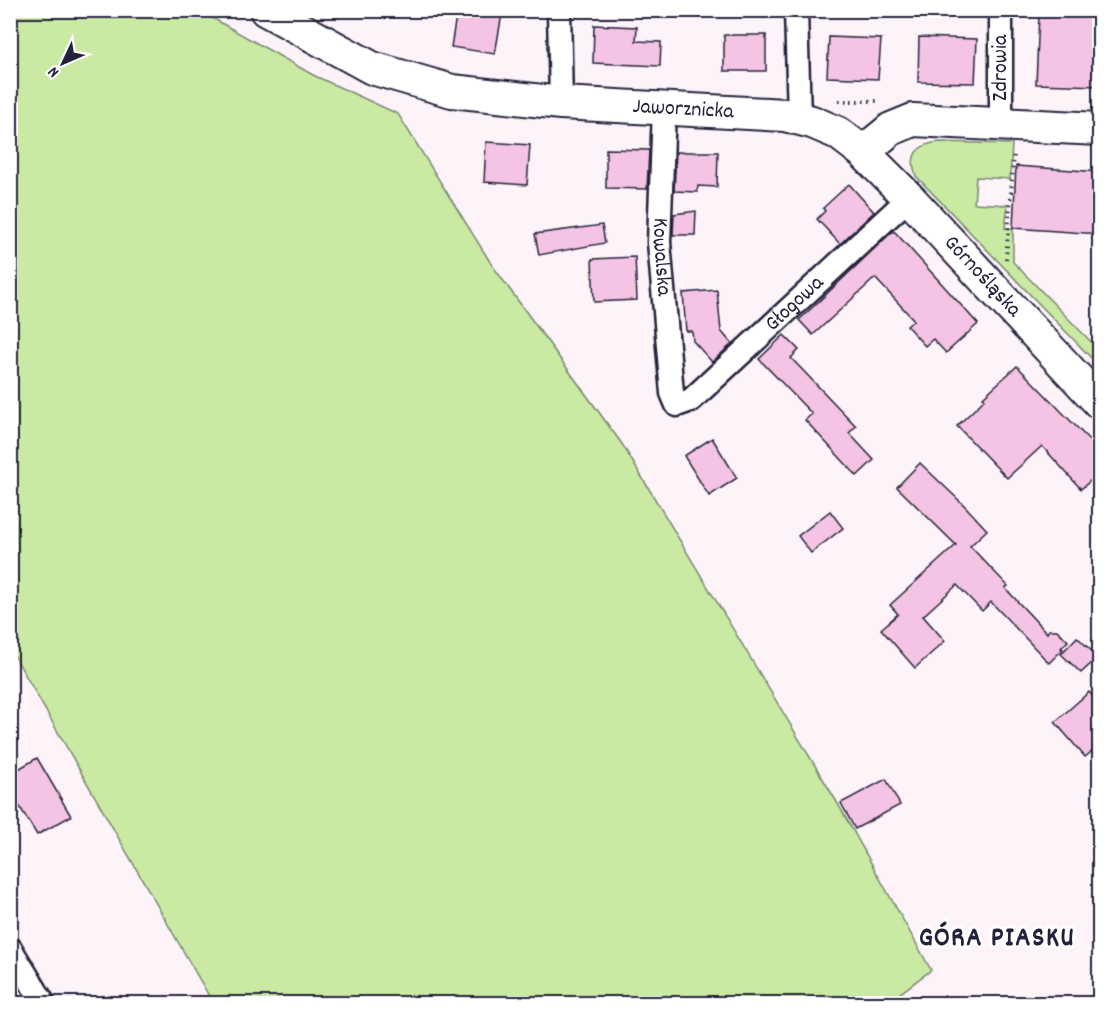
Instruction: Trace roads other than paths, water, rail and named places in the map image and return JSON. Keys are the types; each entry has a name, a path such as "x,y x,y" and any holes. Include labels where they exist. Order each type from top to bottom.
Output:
{"street":[{"path":"559,10 561,103"},
{"path":"796,10 799,118"},
{"name":"Zdrowia","path":"1000,10 1008,138"},
{"name":"Jaworznicka","path":"284,15 372,68 452,91 561,103 785,115 838,133 863,152"},
{"name":"Kowalska","path":"664,109 659,242 672,393 677,405"},
{"path":"863,152 891,129 913,120 1008,138 1100,129"},
{"name":"Górnośląska","path":"863,152 909,198 1100,403"},
{"name":"Głogowa","path":"677,405 692,400 909,198"},
{"path":"10,948 44,1004"}],"district":[{"name":"GÓRA PIASKU","path":"997,940"}]}
